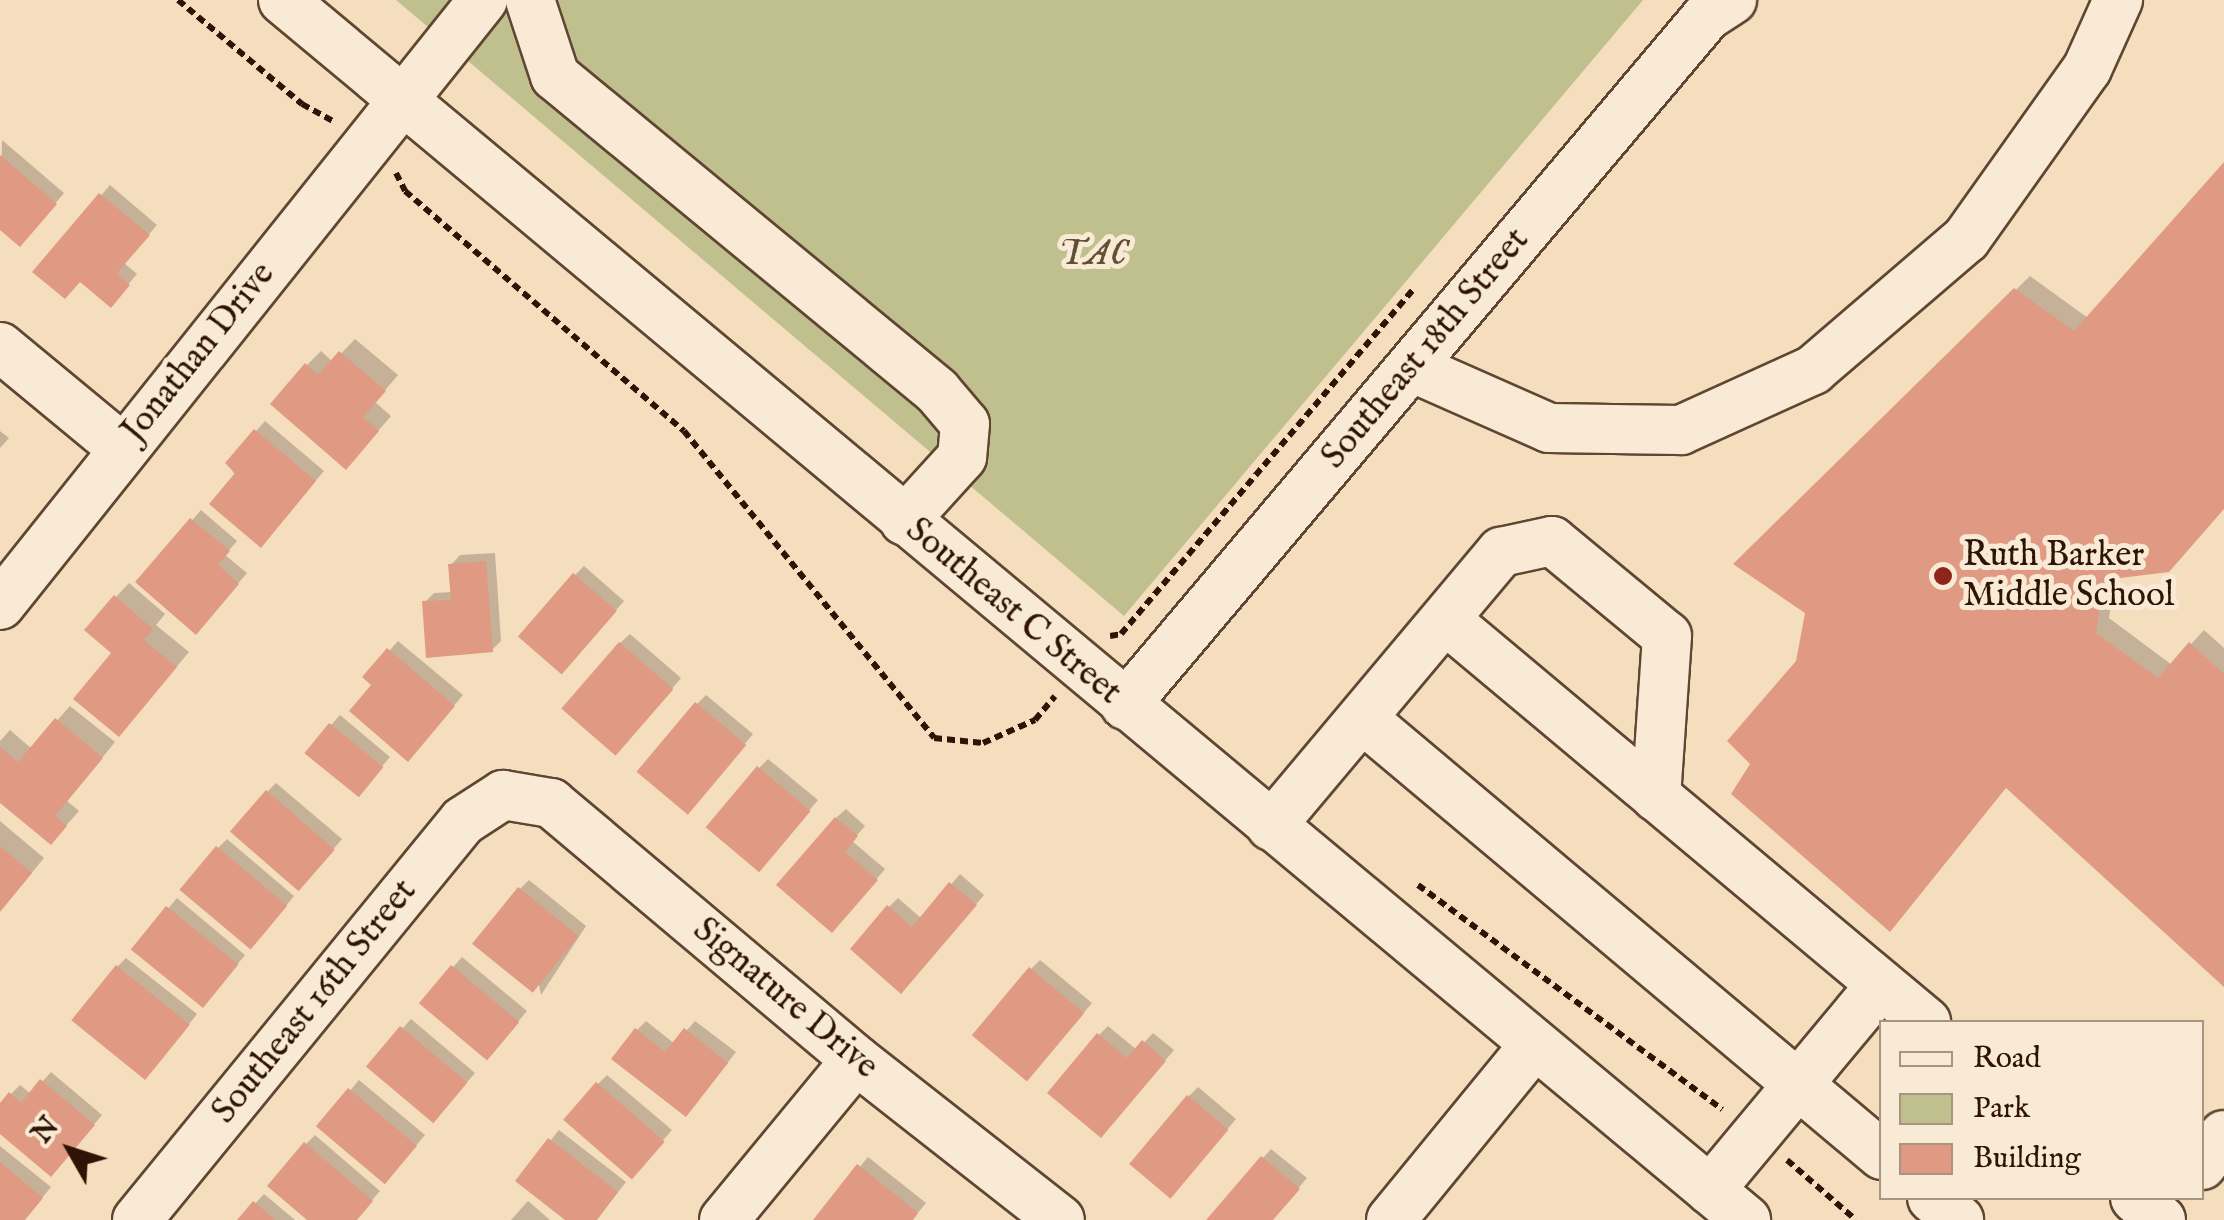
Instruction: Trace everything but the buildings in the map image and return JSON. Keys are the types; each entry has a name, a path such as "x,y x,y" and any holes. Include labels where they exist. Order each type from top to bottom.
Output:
{"street":[{"name":"Southeast C Street","path":"283,0 403,105 1728,1205"},
{"name":"Jonathan Drive","path":"0,605 121,447 403,105 483,0"},
{"path":"530,0 554,76 937,391 965,424 962,457 904,521"},
{"name":"Southeast 18th Street","path":"1125,705 1707,16 1732,0"},
{"path":"1411,366 1549,428 1681,430 1813,370 1966,239 2087,69 2118,0"},
{"path":"0,346 121,447"},
{"path":"1271,826 1447,621 1501,552 1552,541 1667,636 1656,797"},
{"path":"1447,621 1924,1020"},
{"path":"1363,718 1879,1152"},
{"name":"Signature Drive","path":"503,794 551,803 856,1060 1060,1220"},
{"name":"Southeast 16th Street","path":"136,1220 463,821 503,794"},
{"path":"1728,1205 1798,1085 1881,985"},
{"path":"1390,1220 1534,1045"},
{"path":"724,1220 856,1060"},
{"path":"2204,1162 2224,1135"},
{"path":"1934,1200 1959,1220"},
{"path":"2137,1200 2161,1220 2176,1200"}],"path":[{"path":"178,0 302,104 336,123"},
{"path":"402,178 406,191 684,430 934,738 983,743 1035,720"},
{"path":"1407,878 1737,1117"},
{"path":"1780,1153 1856,1220"}],"green space":[{"name":"TAC","path":"396,0 1643,0 1124,616"}],"place":[{"name":"Ruth Barker Middle School","path":"1943,576"}]}
